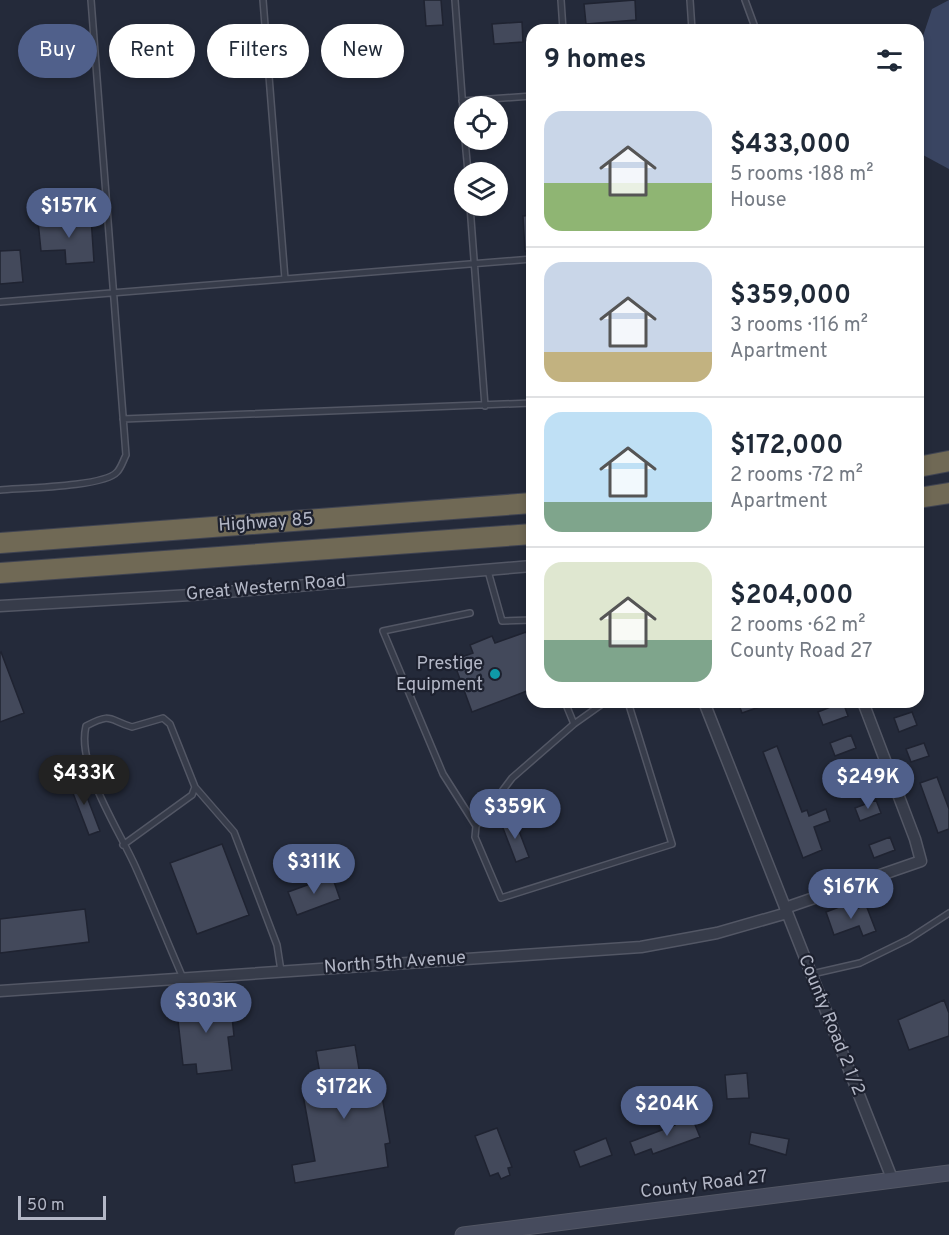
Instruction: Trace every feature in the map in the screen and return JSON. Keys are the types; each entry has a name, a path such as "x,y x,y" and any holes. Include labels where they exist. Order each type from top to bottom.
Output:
{"highway":[{"path":"924,466 949,461"},
{"path":"924,497 949,493"},
{"name":"Highway 85","path":"0,543 526,503"},
{"name":"Highway 85","path":"0,573 526,534"}],"street":[{"name":"Great Western Road","path":"0,606 191,595 526,567"},
{"name":"County Road 2 1/2","path":"707,708 893,1181"},
{"name":"North 5th Avenue","path":"0,991 641,946 717,933 921,861 915,839 865,708"},
{"name":"County Road 27","path":"463,1235 949,1173"}],"lane":[{"path":"0,490 87,483 107,479 117,473 126,455 91,0"},
{"path":"264,0 285,279"},
{"path":"455,0 462,96"},
{"path":"561,0 563,24"},
{"path":"690,0 692,24"},
{"path":"744,0 754,24"},
{"path":"508,98 526,96"},
{"path":"471,216 485,406"},
{"path":"0,302 526,260"},
{"path":"123,419 526,403"},
{"path":"487,570 502,621 526,620"},
{"path":"470,613 383,631 443,774 476,826"},
{"path":"567,708 574,724"},
{"path":"597,708 574,724 512,778 476,826 475,837 501,897 672,844 630,708"},
{"path":"183,978 88,762 84,735 86,726 106,718 114,718 132,727 160,718 167,719 195,787 234,832 271,928 281,971"},
{"path":"123,845 153,821 184,803 192,795 195,787"},
{"path":"811,974 860,963 909,939 949,913"}],"water":[{"path":"949,0 949,169 924,156 924,33 932,9"}],"building":[{"path":"424,0 441,0 443,25 426,26"},
{"path":"635,0 636,20 586,24 584,4"},
{"path":"522,22 523,42 494,44 492,24"},
{"path":"523,216 526,216 526,251 525,251"},
{"path":"91,217 94,262 66,264 65,250 41,251 38,221"},
{"path":"20,250 23,282 0,284 0,251"},
{"name":"Prestige Equipment","path":"526,632 526,691 472,712 453,660 473,653 470,645 492,636 495,643"},
{"path":"0,653 24,713 0,722"},
{"path":"740,708 756,708 742,713"},
{"path":"828,708 845,708 848,716 823,725 818,712"},
{"path":"912,712 917,725 899,732 894,718"},
{"path":"851,735 856,748 835,756 830,743"},
{"path":"924,743 929,756 911,762 906,749"},
{"path":"777,746 802,812 807,810 809,816 826,809 830,821 814,827 822,850 803,858 763,752"},
{"path":"862,766 867,778 847,786 842,773"},
{"path":"79,776 100,831 89,835 68,780"},
{"path":"937,777 949,809 949,829 938,833 920,783"},
{"path":"876,800 881,813 860,821 855,808"},
{"path":"514,818 529,857 516,862 501,823"},
{"path":"890,837 895,850 874,858 869,845"},
{"path":"222,844 249,915 197,934 170,863"},
{"path":"332,876 340,899 297,915 288,892"},
{"path":"847,904 850,911 866,905 876,931 863,936 859,926 834,935 826,912"},
{"path":"85,909 89,942 0,953 0,919"},
{"path":"230,997 234,1036 228,1037 232,1070 197,1074 196,1064 183,1065 176,1003"},
{"path":"944,1000 949,1013 949,1036 909,1050 898,1020"},
{"path":"355,1045 362,1087 380,1084 390,1143 385,1144 388,1167 295,1183 292,1165 315,1161 303,1095 323,1091 316,1051"},
{"path":"747,1073 749,1098 727,1099 725,1075"},
{"path":"691,1115 700,1137 653,1154 651,1149 635,1155 630,1142 675,1125 674,1122"},
{"path":"497,1128 512,1167 508,1168 510,1175 501,1179 498,1173 490,1176 475,1136"},
{"path":"751,1132 789,1139 786,1155 749,1144"},
{"path":"606,1138 612,1155 580,1167 574,1151"}],"place":[{"name":"Prestige Equipment","path":"495,674"}]}
